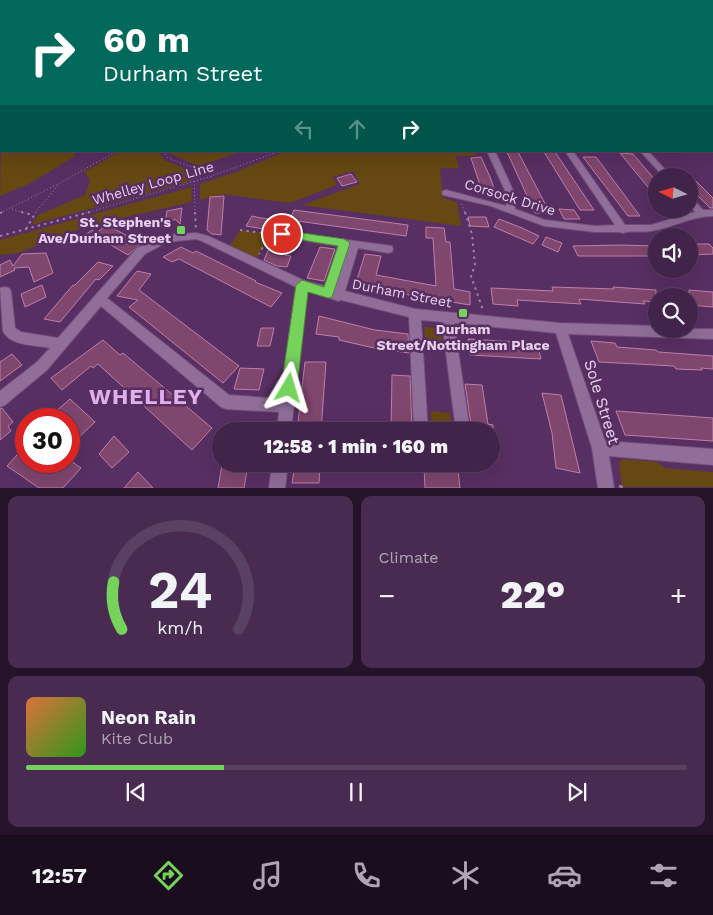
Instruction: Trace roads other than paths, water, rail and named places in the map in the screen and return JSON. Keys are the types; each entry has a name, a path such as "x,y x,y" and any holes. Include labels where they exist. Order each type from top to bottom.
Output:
{"street":[{"path":"492,152 512,196 510,210"},
{"path":"572,152 623,230"},
{"path":"645,152 660,168"},
{"name":"Corsock Drive","path":"446,193 510,210 528,218 559,226 623,230 651,228 701,213 713,213"},
{"path":"698,210 701,213"},
{"path":"282,234 388,249"},
{"name":"Durham Street","path":"100,299 133,259 148,246 165,238 192,236 205,238 302,285 415,314 448,319 560,328 713,334"},
{"path":"333,294 349,244"},
{"path":"285,422 302,285"},
{"path":"6,290 9,331 18,337 62,344"},
{"path":"0,400 42,366 100,299 226,402 287,406"},
{"path":"415,314 421,422"},
{"path":"448,319 461,422"},
{"name":"Sole Street","path":"560,328 600,448 606,488"},
{"path":"600,448 713,457"},
{"path":"277,488 279,472"}],"place":[{"name":"St. Stephen's Ave/Durham Street","path":"181,230"},
{"name":"Durham Street/Nottingham Place","path":"463,313"}],"district":[{"name":"WHELLEY","path":"146,396"}]}
